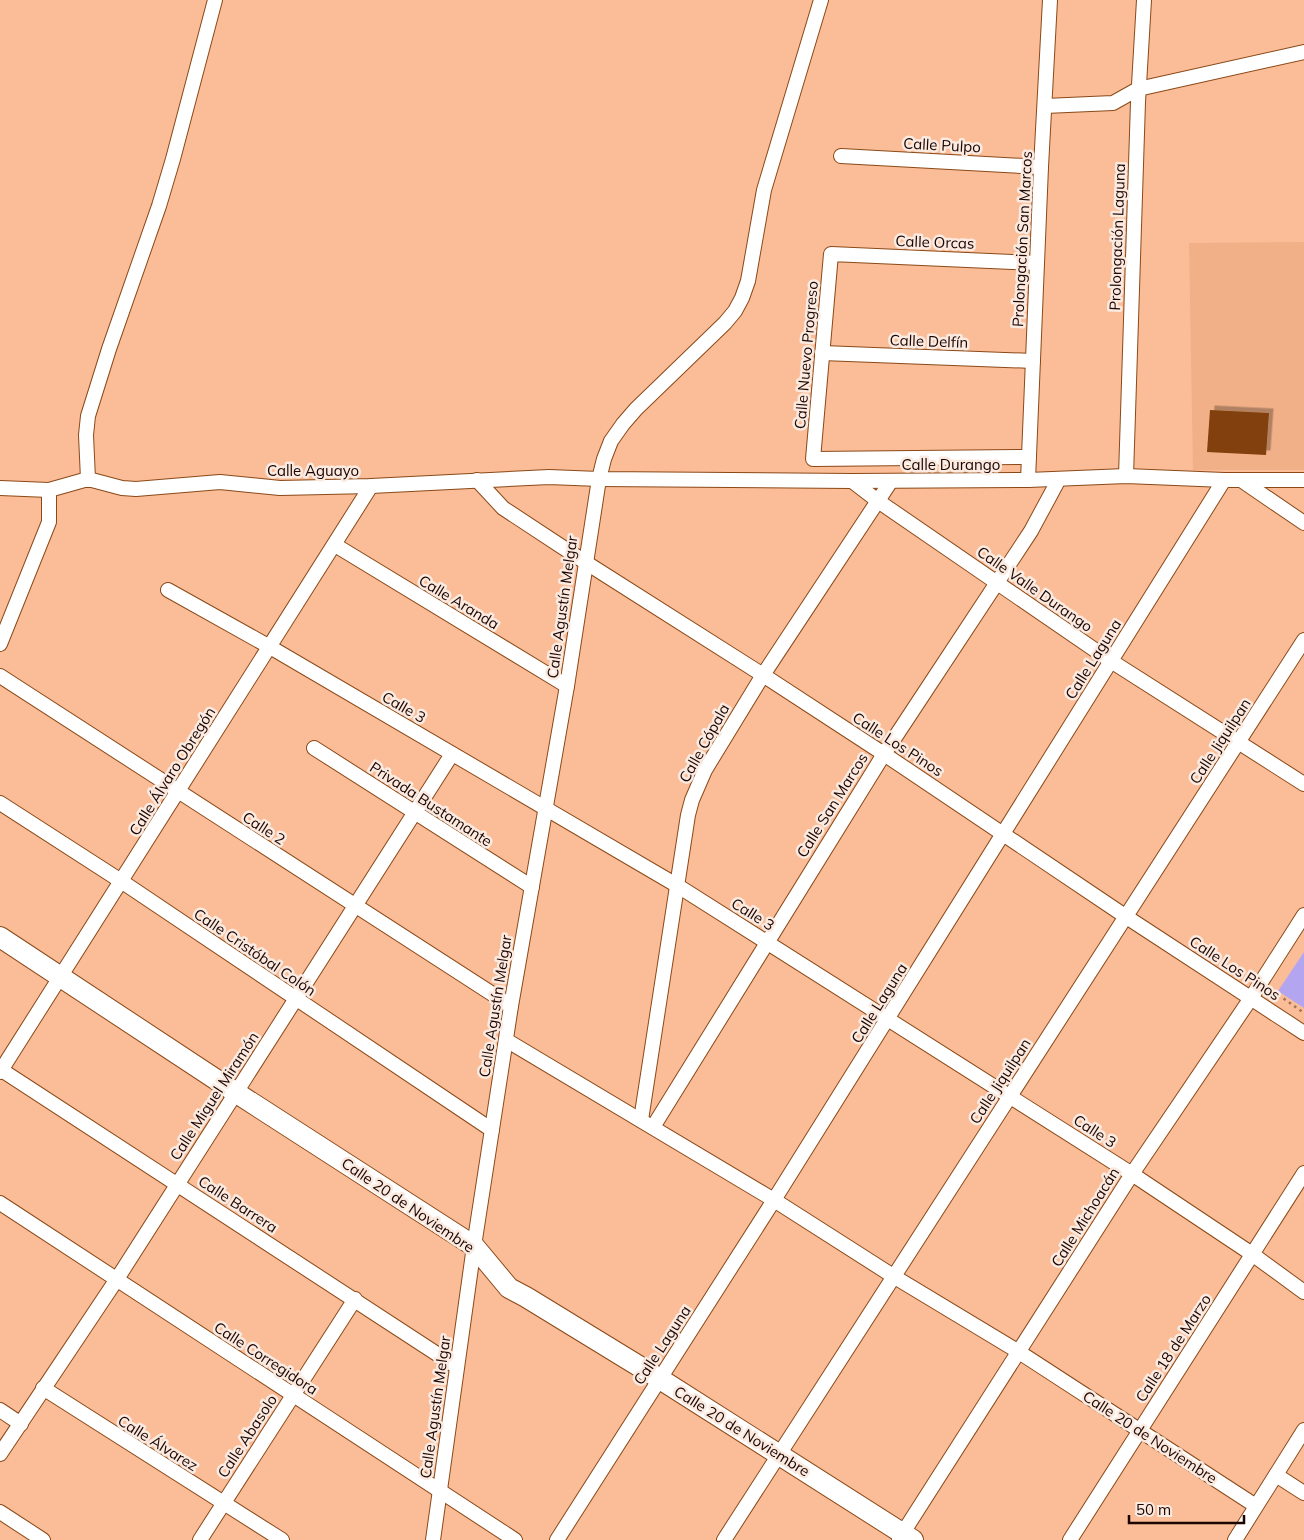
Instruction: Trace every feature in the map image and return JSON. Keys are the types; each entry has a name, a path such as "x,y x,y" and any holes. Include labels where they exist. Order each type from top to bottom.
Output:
{"street":[{"path":"0,488 49,490 88,479 86,435 88,416 109,349 159,206 215,0"},
{"name":"Calle Agustín Melgar","path":"433,1540 474,1246 511,1006 567,686 599,479 604,459 611,441 623,424 725,323 735,311 742,298 748,281 764,190 821,0"},
{"name":"Prolongación San Marcos","path":"1028,480 1050,0"},
{"name":"Prolongación Laguna","path":"1126,476 1138,89 1144,0"},
{"path":"1045,106 1107,104 1118,101 1138,89 1304,52"},
{"name":"Calle Pulpo","path":"841,156 1042,167"},
{"name":"Calle Orcas","path":"831,254 1038,263"},
{"name":"Calle Nuevo Progreso","path":"831,254 812,459 1029,458"},
{"name":"Calle Delfín","path":"822,352 1033,362"},
{"name":"Calle Durango","path":"599,479 891,481 1028,480 1126,476 1224,480 1304,480"},
{"name":"Calle Aguayo","path":"88,479 122,488 136,489 226,482 271,488 371,486 549,477 599,479"},
{"name":"Calle San Marcos","path":"647,1124 767,942 884,754 1030,531 1060,479"},
{"name":"Calle Los Pinos","path":"477,480 499,504 585,562 884,754 1125,916 1304,1033"},
{"name":"Calle Laguna","path":"557,1540 888,1019 1224,480"},
{"path":"1241,480 1304,523"},
{"name":"Calle Valle Durango","path":"852,481 878,501 1110,661 1304,784"},
{"name":"Calle Cópala","path":"647,1124 688,815 697,786 763,675 891,481"},
{"name":"Calle Álvaro Obregón","path":"0,1070 371,486"},
{"path":"0,644 49,522 49,490"},
{"name":"Calle Aranda","path":"335,545 567,686"},
{"name":"Calle 3","path":"168,590 270,646 678,886 1132,1174 1252,1254 1304,1292"},
{"name":"Calle Jiquilpan","path":"724,1540 1304,640"},
{"name":"Calle 2","path":"0,676 511,1006"},
{"name":"Privada Bustamante","path":"314,748 532,887"},
{"name":"Calle Miguel Miramón","path":"0,1454 117,1279 452,754"},
{"name":"Calle Cristóbal Colón","path":"0,803 121,881 492,1130"},
{"name":"Calle Michoacán","path":"904,1538 1132,1174 1251,998 1304,915"},
{"name":"Calle 20 de Noviembre","path":"0,937 235,1092 474,1246 509,1288 660,1379 904,1538"},
{"name":"Calle 20 de Noviembre","path":"506,1040 774,1200 893,1276 1019,1352 1256,1506"},
{"name":"Calle Barrera","path":"0,1070 457,1367"},
{"name":"Calle 18 de Marzo","path":"1070,1540 1304,1173"},
{"name":"Calle Corregidora","path":"0,1203 515,1540"},
{"name":"Calle Abasolo","path":"200,1540 355,1299"},
{"name":"Calle Álvarez","path":"43,1388 282,1540"},
{"path":"0,1410 21,1424"},
{"path":"1235,1540 1304,1430"},
{"path":"1276,1475 1304,1493"},
{"path":"0,1512 42,1540"}],"path":[{"path":"1278,984 1272,992 1304,1012"}],"shaded area":[{"path":"1304,242 1304,470 1193,470 1189,243"},
{"path":"1304,952 1304,1008 1278,991"}],"building":[{"path":"1210,410 1269,413 1266,455 1207,452"}]}
